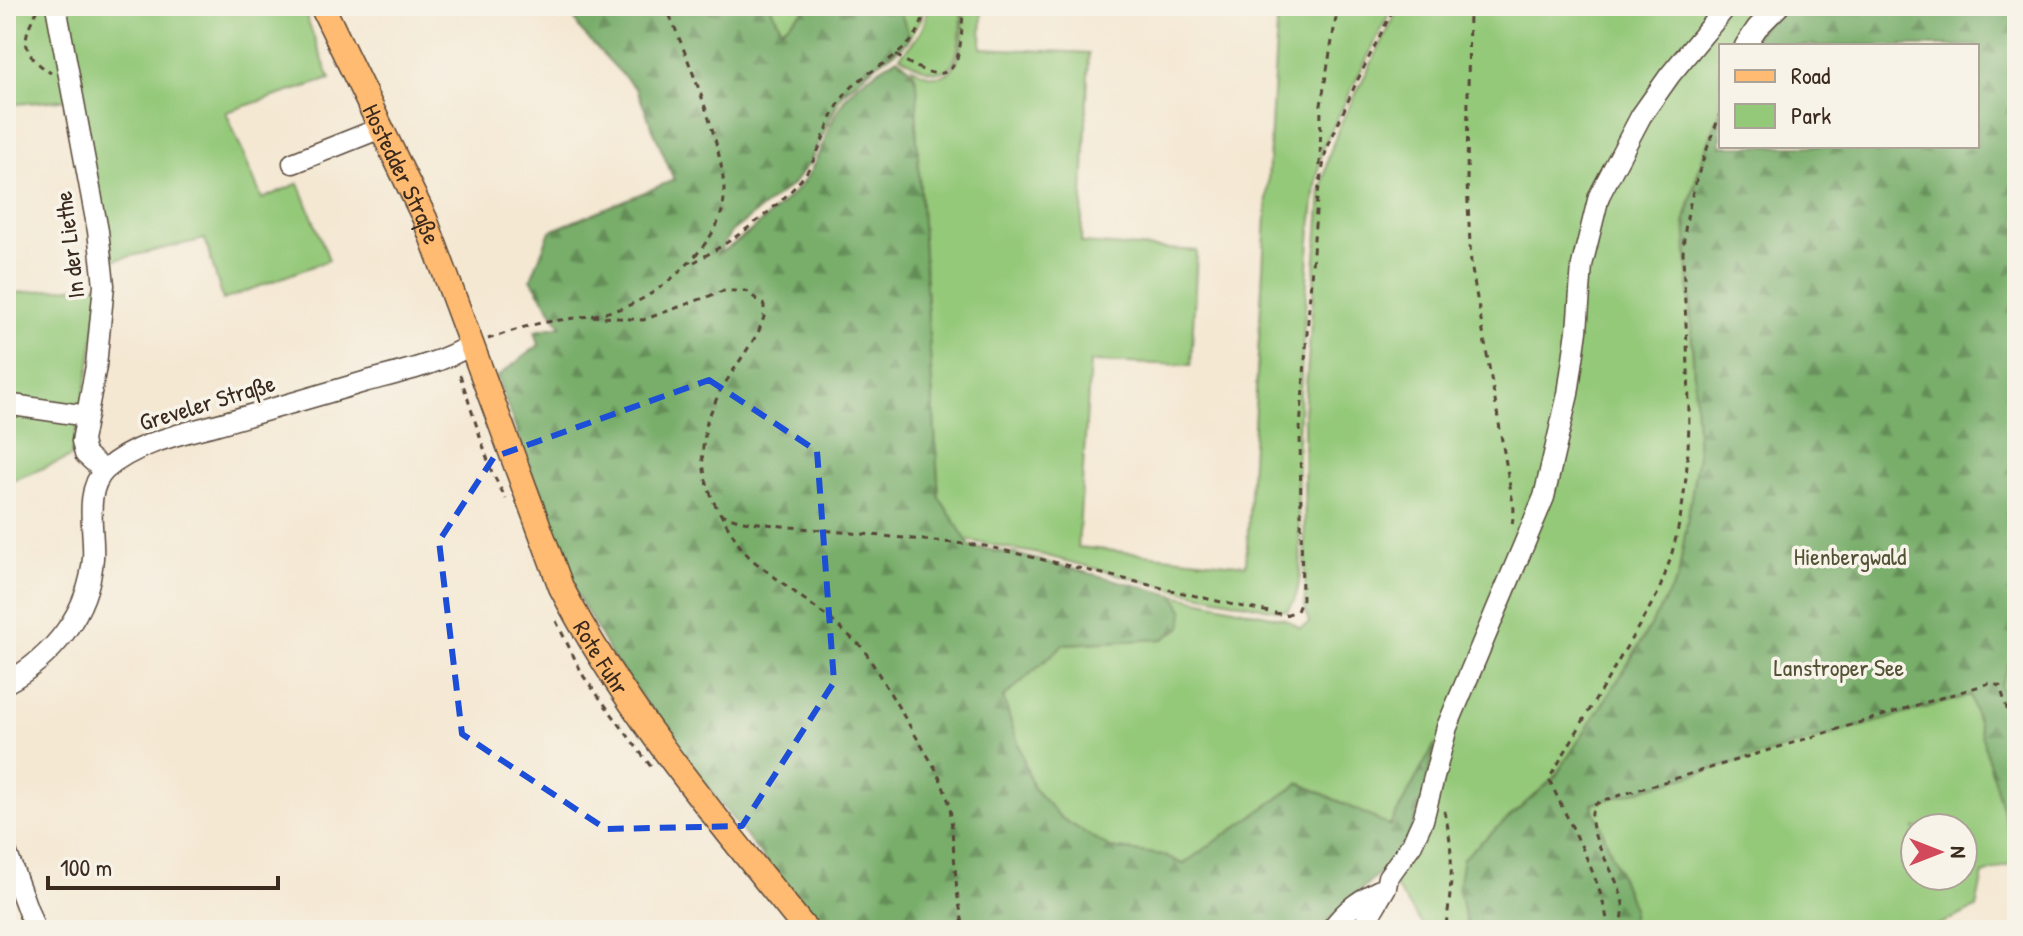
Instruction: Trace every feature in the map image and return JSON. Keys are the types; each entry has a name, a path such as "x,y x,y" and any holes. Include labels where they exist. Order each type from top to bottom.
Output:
{"main road":[{"name":"Hostedder Straße","path":"322,6 425,219 472,344"},
{"name":"Rote Fuhr","path":"472,344 557,575 577,618 635,707 806,930"}],"street":[{"name":"In der Liethe","path":"56,6 98,231 104,285 102,324 82,441 85,454 104,471"},
{"path":"1361,930 1386,887 1388,877 1412,844 1423,820 1447,727 1544,497 1568,394 1582,265 1599,196 1641,116 1670,75 1727,6"},
{"path":"1746,44 1779,6"},
{"path":"293,163 381,128"},
{"name":"Greveler Straße","path":"104,471 129,455 168,438 449,357 472,344"},
{"path":"6,404 87,416"},
{"path":"6,683 35,665 56,644 82,603 93,558 94,487 104,471"},
{"path":"6,851 16,908 35,930"},
{"path":"1331,930 1348,909 1362,898 1386,887"}],"path":[{"path":"6,9 13,6"},
{"path":"40,6 28,32 28,54 48,71 69,80"},
{"path":"666,6 700,90 724,185 722,211 691,263"},
{"path":"472,344 544,322 592,316 635,303 740,233 797,184 808,169 838,105 849,89 912,42 924,19 924,6"},
{"path":"896,55 936,76 946,72 955,64 961,49 963,6"},
{"path":"1321,174 1321,105 1338,6"},
{"path":"720,514 742,521 985,546 1038,556 1177,593 1291,615 1297,611 1302,599 1300,429 1309,283 1321,174 1326,151 1395,6"},
{"path":"1469,6 1467,183 1471,264 1514,509 1511,539"},
{"path":"1609,930 1607,915 1585,852 1549,779 1657,595 1671,564 1689,472 1683,253 1685,219 1700,165 1719,117"},
{"path":"592,316 643,320 723,291 746,291 764,305 764,317 758,333 720,391 707,421 702,453 705,477 720,514 751,559 863,648 894,696 938,773 950,805 957,892 964,930"},
{"path":"1620,930 1623,904 1589,821 1593,806 1601,801 1990,683 2000,686 2017,741"},
{"path":"1443,808 1450,833 1445,930"}],"highlighted area":[{"path":"709,380 817,451 834,682 742,826 606,829 462,734 439,541 494,457"}],"green space":[{"path":"6,6 52,6 70,99 6,105"},
{"path":"60,6 302,6 330,79 226,112 262,199 299,183 329,260 223,300 205,239 105,262"},
{"path":"569,6 770,6 782,29 809,6 898,6 910,38 841,95 810,162 793,184 731,232 718,254 765,219 799,187 813,167 847,95 897,58 906,65 916,79 918,95 916,125 939,497 970,546 1015,554 1174,595 1184,612 1182,627 1163,639 1064,644 1003,698 1033,788 1061,818 1110,848 1163,855 1183,864 1300,783 1390,826 1435,744 1420,805 1409,834 1392,860 1321,930 820,930 726,811 613,658 572,585 497,377 539,345 535,331 561,326 531,279 550,231 674,180 637,90 580,30"},
{"path":"770,6 809,6 782,29"},
{"path":"898,6 922,6 922,17 910,38"},
{"path":"927,6 962,6 957,53 945,70 934,72 900,56 922,28"},
{"path":"964,6 982,6 981,48 1089,53 1081,243 1197,251 1191,365 1090,362 1078,547 1246,565 1278,6 1393,6 1322,149 1310,238 1300,395 1300,576 1298,590 1288,610 1280,611 1178,590 1039,554 966,540 939,497 916,125 917,82 912,68 929,75 942,75 951,70 961,49"},
{"name":"Lanstroper See","path":"1400,6 1779,6 1747,44 1719,44 1719,117 1700,165 1685,219 1698,455 1678,578 1576,745 1976,148 1979,148 1979,44 2017,6 2017,838 2011,840 2017,862 1983,874 1976,908 1936,926 1937,930 1618,930 1567,758 1458,887 1468,930 1426,930 1395,886 1433,748 1390,826 1300,783 1183,865 1163,855 1110,848 1060,817 1033,788 1003,698 1064,644 1164,639 1184,612 1174,595 1285,619 1300,628 1309,623 1305,607 1304,413 1321,193 1328,158 1339,127"},
{"name":"Hienbergwald","path":"1781,6 2017,6 2017,642 2000,686 2017,741 2017,861 1970,695 1592,804 1633,908 1630,930 1468,930 1458,887 1463,858 1555,777 1624,671 1678,578 1698,455 1686,219 1700,166 1719,114 1719,148 1979,148 1979,44 1749,44"},
{"path":"101,285 90,366 71,457 6,483 6,294"}]}
